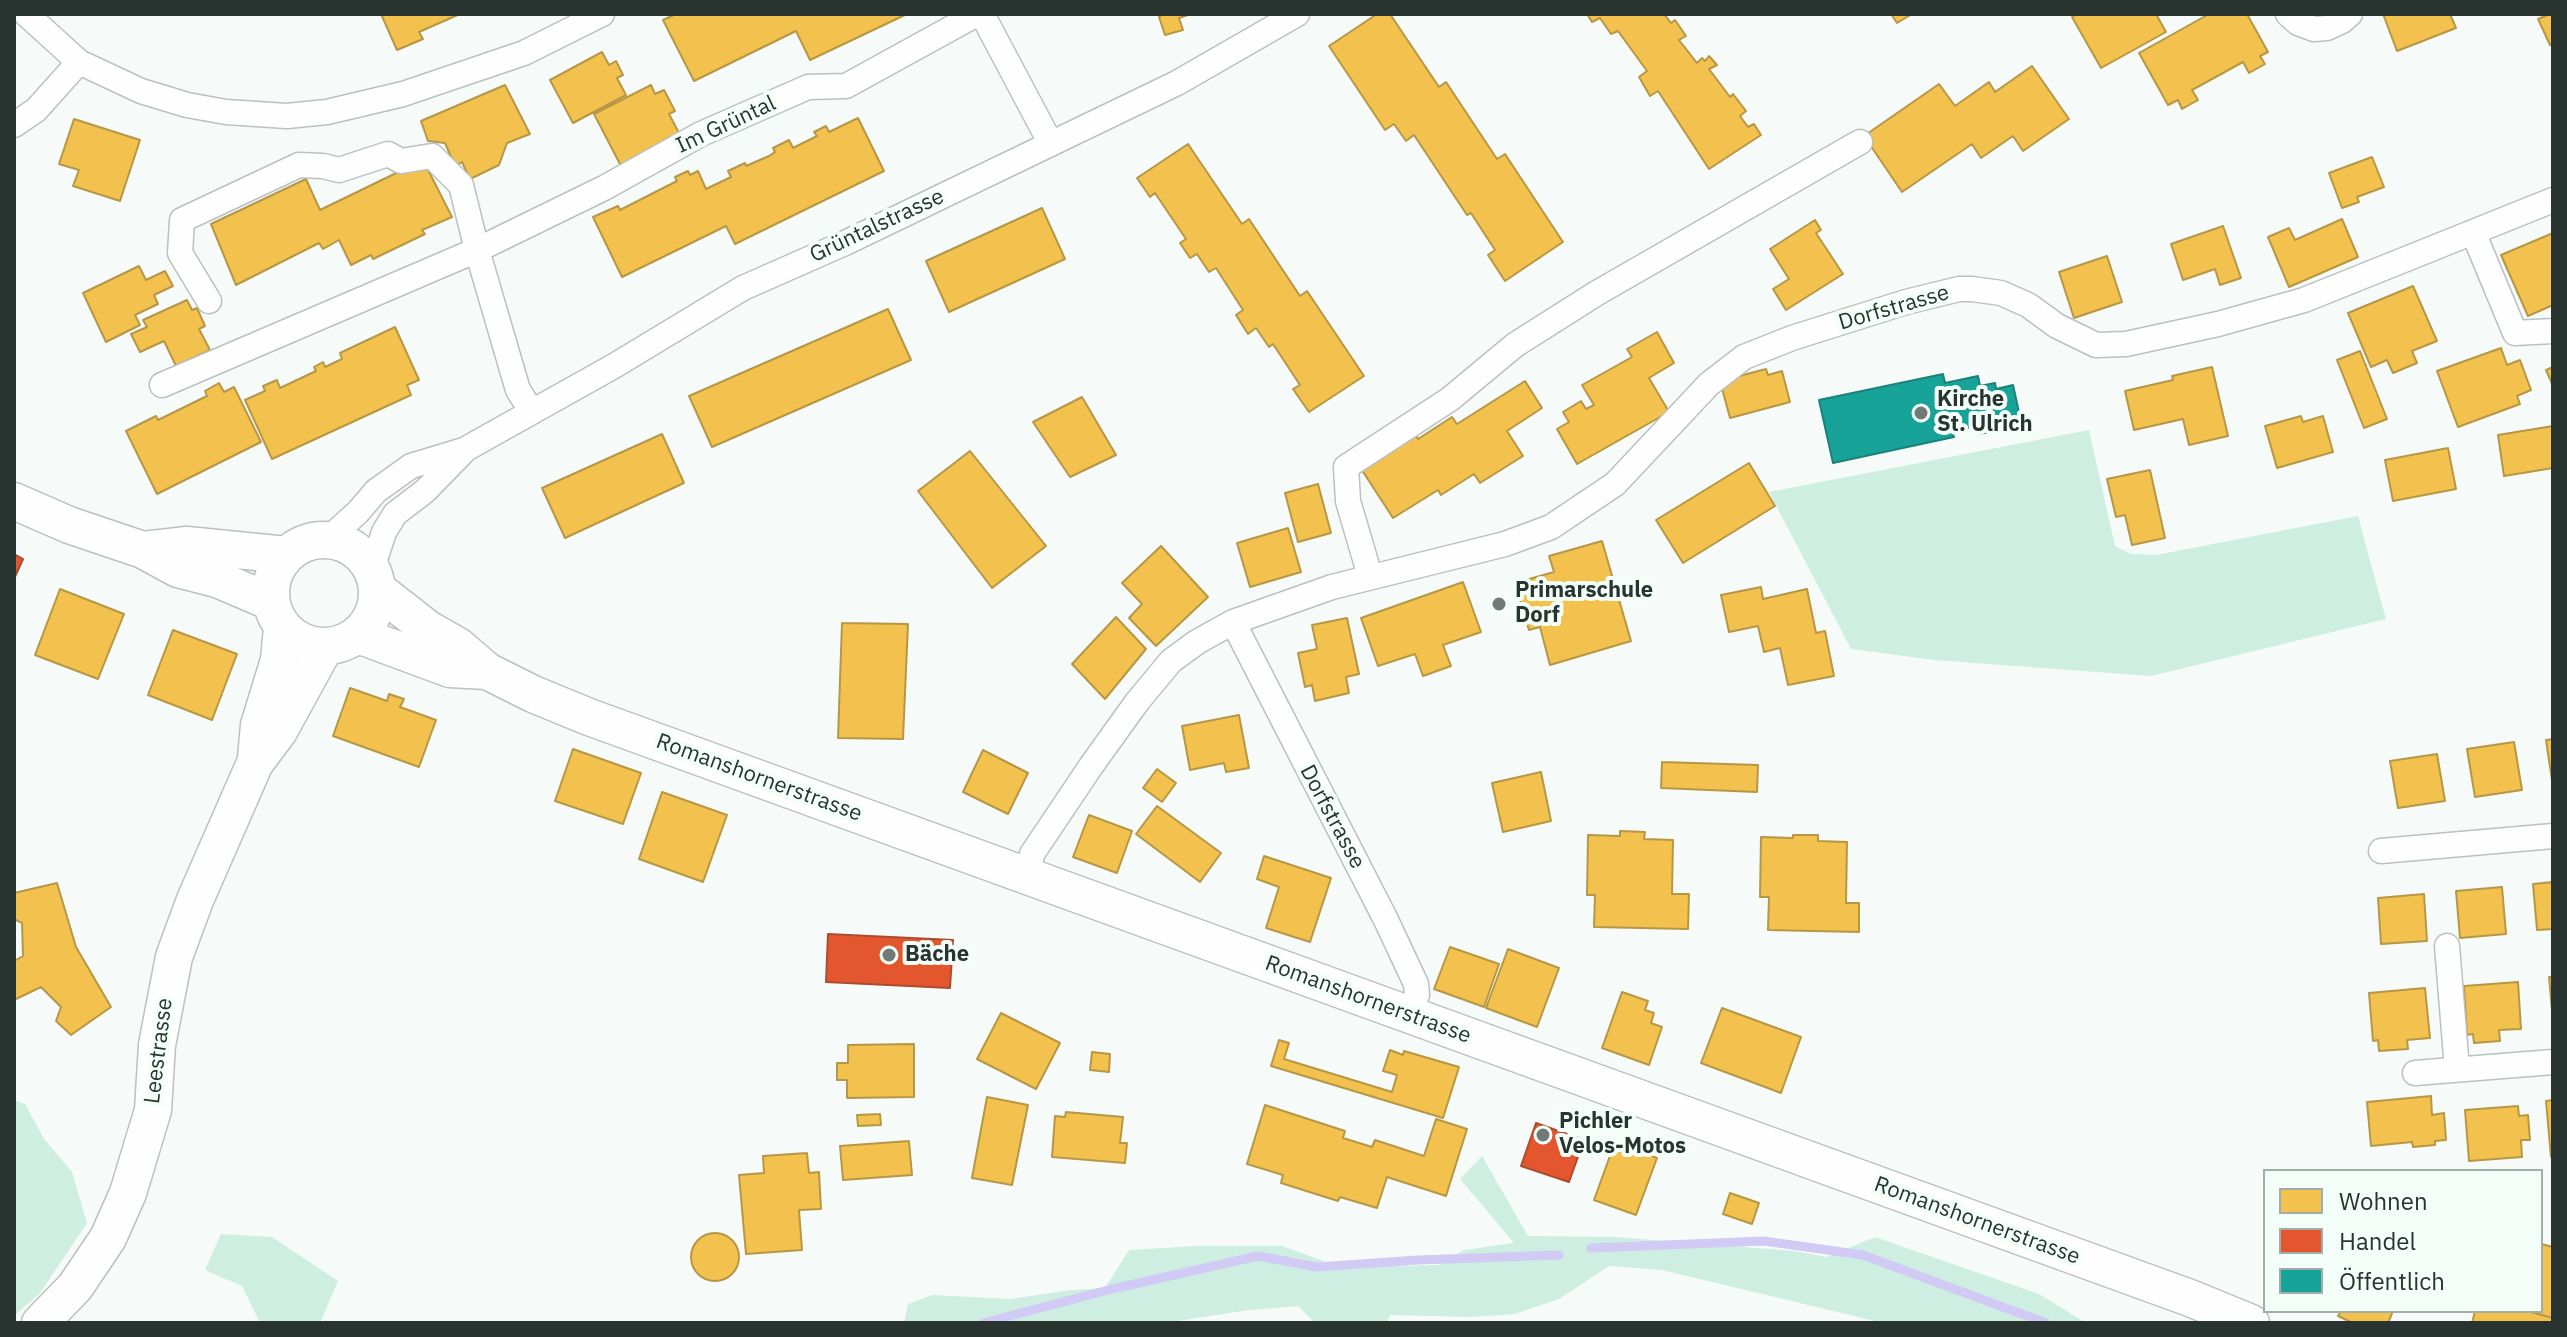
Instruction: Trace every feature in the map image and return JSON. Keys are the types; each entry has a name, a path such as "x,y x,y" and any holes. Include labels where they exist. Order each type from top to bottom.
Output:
{"main road":[{"path":"14,501 69,525 143,550 178,569 217,579 276,615 302,642 342,641 369,623 376,607 375,579 353,549 327,540 299,546 287,555 273,576 276,615"},
{"path":"143,550 187,545 287,555"},
{"name":"Romanshornerstrasse","path":"375,579 428,629 458,646 487,671 589,717 2190,1298 2251,1323"},
{"name":"Leestrasse","path":"255,763 259,725 279,660 276,615"},
{"name":"Romanshornerstrasse","path":"342,641 450,669 487,671"},
{"name":"Leestrasse","path":"40,1323 75,1287 108,1238 128,1193 153,1110 157,1045 174,957 195,900 255,763 342,641"}],"street":[{"path":"26,14 79,62 141,91 187,105 226,112 287,116 327,112 416,90 524,53 602,14"},
{"path":"979,14 1051,144"},
{"name":"Im Grüntal","path":"162,385 477,250 604,188 701,134 808,87 846,86 979,14"},
{"name":"Grüntalstrasse","path":"327,540 389,480 411,466 464,450 614,366 743,288 845,243 1177,83 1297,14"},
{"path":"2288,14 2298,23 2314,29 2327,28 2350,14"},
{"path":"14,125 36,110 79,62"},
{"path":"1370,576 1348,501 1346,467 1450,399 1515,345 1597,293 1860,142"},
{"path":"209,301 180,253 182,220 299,165 339,170 388,154 401,161 432,156 461,185 518,390 532,412"},
{"name":"Dorfstrasse","path":"1028,878 1032,854 1137,702 1171,661 1197,642 1233,622 1370,576 1505,544 1551,527 1615,484 1709,384 1744,357 1792,338 1906,302 1959,289 2001,293 2028,305 2057,326 2096,345 2126,344 2218,324 2304,300 2553,200"},
{"path":"2473,232 2515,333 2553,331"},
{"name":"Grüntalstrasse","path":"375,579 384,532 395,514 425,491 464,450"},
{"name":"Dorfstrasse","path":"1233,622 1416,984 1417,995 1409,1015"},
{"path":"2381,851 2553,836"},
{"path":"2447,946 2457,1069"},
{"path":"2415,1073 2553,1062"}],"green space":[{"path":"2089,430 2115,546 2131,554 2156,555 2358,516 2386,619 2151,676 1934,660 1851,649 1769,492"},
{"path":"14,1100 25,1104 44,1139 72,1172 87,1223 40,1293 14,1316"},
{"path":"1482,1156 1528,1236 1615,1237 1795,1251 1827,1257 1875,1237 2039,1294 2086,1323 1883,1323 1662,1270 1609,1266 1559,1299 1515,1314 1471,1317 1390,1315 1387,1323 1315,1323 1298,1306 1165,1323 904,1323 908,1304 932,1295 1010,1299 1105,1288 1129,1250 1282,1246 1329,1263 1439,1265 1464,1250 1514,1243 1460,1179"},
{"path":"221,1234 272,1237 338,1281 320,1323 260,1323 242,1286 205,1270"}],"building: Wohnen":[{"path":"381,14 460,14 419,32 423,39 397,50"},
{"path":"676,14 907,14 810,60 796,31 694,81 663,20"},
{"path":"1163,14 1191,14 1179,18 1183,30 1165,35 1159,17"},
{"path":"1377,14 1390,14 1439,87 1446,82 1497,159 1505,154 1563,242 1505,281 1488,255 1495,250 1471,213 1467,215 1414,135 1406,141 1394,124 1385,130 1329,46"},
{"path":"1587,14 1664,14 1671,23 1675,20 1686,36 1679,40 1697,63 1709,56 1717,65 1709,69 1730,97 1733,94 1746,111 1740,116 1748,127 1754,124 1761,135 1709,169 1658,91 1650,96 1639,77 1647,71 1618,31 1611,34 1600,18 1592,22"},
{"path":"1891,14 1912,14 1897,23"},
{"path":"2077,14 2156,14 2166,32 2101,68 2072,17"},
{"path":"2209,14 2247,14 2268,52 2260,56 2265,64 2249,73 2243,62 2192,90 2198,100 2182,109 2178,100 2168,105 2139,53"},
{"path":"2383,14 2450,14 2456,28 2397,51"},
{"path":"2553,14 2553,44 2550,45 2538,19"},
{"path":"602,52 609,65 616,61 623,75 617,78 626,95 573,123 550,80"},
{"path":"2032,66 2069,119 2023,151 2013,136 1981,158 1972,144 1902,192 1864,136 1939,84 1955,106 1989,82 1995,92"},
{"path":"505,85 530,134 507,143 499,165 470,179 462,162 455,166 445,143 428,141 421,121"},
{"path":"651,85 655,94 664,90 675,111 669,114 680,135 621,166 594,114"},
{"path":"858,118 884,171 735,244 726,226 622,277 593,217 618,206 620,210 677,181 675,177 688,171 690,175 698,171 706,189 731,177 728,171 769,156 775,152 773,148 789,140 793,148 817,136 814,132 826,126 829,132"},
{"path":"74,119 140,140 120,201 73,186 79,170 59,164"},
{"path":"1188,144 1242,224 1249,219 1300,296 1307,291 1364,376 1309,412 1293,389 1300,385 1273,344 1269,347 1256,328 1248,334 1236,315 1243,310 1216,268 1209,272 1197,254 1190,258 1180,243 1186,239 1155,193 1150,197 1137,178"},
{"path":"2372,157 2384,187 2357,197 2359,202 2342,208 2329,173"},
{"path":"423,160 452,217 422,230 425,234 373,259 371,255 351,265 339,240 323,249 319,243 236,285 211,224 306,179 320,210"},
{"path":"1042,208 1065,259 949,312 926,261"},
{"path":"2342,219 2358,257 2289,287 2268,237 2289,228 2295,240"},
{"path":"1815,220 1821,230 1816,233 1843,274 1786,310 1773,289 1789,279 1770,249"},
{"path":"2223,226 2241,278 2220,285 2215,269 2183,280 2171,244"},
{"path":"2553,233 2553,305 2528,316 2501,255"},
{"path":"2107,256 2122,302 2074,318 2059,272"},
{"path":"139,266 146,280 165,271 173,286 154,295 158,304 135,315 140,325 106,342 83,293"},
{"path":"2413,286 2437,341 2412,351 2417,363 2393,373 2387,360 2371,367 2348,313"},
{"path":"187,300 192,310 197,308 205,326 199,329 210,350 176,366 164,341 140,352 131,334 147,327 143,320"},
{"path":"888,309 911,360 712,447 689,396"},
{"path":"395,327 419,380 407,385 411,395 272,459 245,400 265,391 263,386 277,380 280,388 316,371 314,367 323,362 325,367 342,359 340,353"},
{"path":"1657,332 1674,363 1649,378 1669,412 1577,464 1557,429 1569,422 1563,412 1581,401 1586,409 1594,405 1582,385 1632,357 1627,349"},
{"path":"2501,348 2507,365 2520,360 2531,390 2517,396 2520,404 2458,427 2437,371"},
{"path":"2360,351 2387,419 2364,428 2337,360"},
{"path":"2212,367 2228,436 2189,445 2183,419 2134,430 2125,391"},
{"path":"2553,367 2553,386 2546,370"},
{"path":"1766,369 1768,375 1782,371 1790,402 1730,418 1720,381"},
{"path":"1525,381 1542,408 1507,431 1523,456 1480,483 1474,474 1441,495 1438,490 1393,518 1358,464 1412,429 1418,439 1452,417 1457,424"},
{"path":"219,383 224,392 234,387 261,442 157,494 126,431 156,416 158,420 207,396 205,391"},
{"path":"1082,397 1116,455 1070,477 1033,422"},
{"path":"2301,416 2303,422 2323,416 2333,452 2277,468 2265,426"},
{"path":"2553,426 2553,468 2504,476 2498,435"},
{"path":"662,434 684,483 565,538 542,488"},
{"path":"2448,448 2456,489 2393,501 2385,460"},
{"path":"970,451 1046,546 992,588 918,491"},
{"path":"1749,463 1775,506 1683,563 1656,520"},
{"path":"2150,470 2165,538 2132,545 2125,515 2116,517 2107,479"},
{"path":"1318,484 1331,533 1298,542 1285,493"},
{"path":"1288,528 1301,572 1250,587 1237,543"},
{"path":"1602,541 1631,641 1550,665 1540,627 1529,630 1515,583 1554,572 1549,556"},
{"path":"1161,546 1208,597 1156,646 1129,618 1142,604 1122,583"},
{"path":"1463,582 1481,632 1443,645 1451,666 1423,676 1415,654 1378,666 1361,618"},
{"path":"1761,587 1763,599 1807,589 1816,633 1825,631 1834,676 1788,685 1780,648 1764,652 1758,626 1729,632 1721,595"},
{"path":"60,589 124,614 98,679 35,655"},
{"path":"1116,617 1146,649 1105,699 1072,664"},
{"path":"1347,618 1359,674 1346,677 1349,693 1315,701 1312,685 1305,687 1298,653 1317,649 1312,625"},
{"path":"842,623 908,624 903,739 838,738"},
{"path":"173,630 237,654 212,720 148,695"},
{"path":"350,688 387,701 389,694 404,699 400,707 436,720 419,767 333,736"},
{"path":"1239,715 1249,768 1226,772 1224,763 1190,770 1182,726"},
{"path":"2553,739 2553,787 2546,740"},
{"path":"2514,742 2522,790 2475,797 2467,749"},
{"path":"573,749 641,773 623,824 555,801"},
{"path":"983,750 1028,773 1008,814 963,792"},
{"path":"2437,754 2445,801 2398,808 2390,761"},
{"path":"1662,762 1758,765 1757,792 1661,788"},
{"path":"1157,769 1176,783 1162,802 1143,788"},
{"path":"1541,772 1551,821 1503,832 1492,783"},
{"path":"662,792 727,815 703,882 639,859"},
{"path":"1157,806 1221,853 1200,882 1136,834"},
{"path":"1089,815 1132,831 1117,873 1073,857"},
{"path":"1620,831 1645,832 1644,839 1673,840 1672,894 1689,894 1688,929 1594,927 1595,895 1587,895 1588,835 1620,836"},
{"path":"1793,835 1818,835 1818,841 1847,842 1846,903 1859,903 1859,932 1768,930 1769,897 1760,897 1761,837 1793,838"},
{"path":"1264,856 1331,878 1310,942 1266,928 1279,887 1257,879"},
{"path":"2553,882 2553,929 2537,930 2533,884"},
{"path":"57,883 76,947 111,1007 71,1035 56,1021 61,1007 41,987 14,1000 14,961 23,956 22,923 14,919 14,893"},
{"path":"2502,887 2506,934 2460,938 2456,891"},
{"path":"2424,894 2427,941 2381,944 2378,898"},
{"path":"1450,947 1499,964 1484,1007 1434,989"},
{"path":"1508,949 1559,968 1537,1027 1486,1008"},
{"path":"2549,977 2553,977 2553,1022"},
{"path":"2518,982 2521,1029 2499,1030 2500,1041 2474,1043 2473,1034 2467,1035 2464,986"},
{"path":"2425,988 2430,1038 2407,1040 2408,1049 2379,1051 2378,1040 2373,1041 2369,993"},
{"path":"1622,992 1648,1001 1645,1010 1654,1013 1651,1023 1662,1027 1649,1065 1602,1048"},
{"path":"1722,1008 1801,1037 1781,1093 1701,1063"},
{"path":"1001,1013 1060,1043 1036,1089 977,1059"},
{"path":"1279,1040 1289,1043 1284,1059 1392,1092 1397,1075 1383,1071 1390,1050 1459,1067 1443,1118 1271,1066"},
{"path":"914,1044 914,1097 847,1098 847,1080 837,1080 837,1063 848,1063 848,1045"},
{"path":"1092,1052 1110,1054 1109,1072 1090,1070"},
{"path":"2431,1096 2432,1115 2444,1113 2446,1140 2435,1141 2435,1145 2413,1147 2412,1142 2371,1146 2367,1102"},
{"path":"987,1097 1028,1105 1012,1185 972,1178"},
{"path":"2553,1100 2553,1157 2551,1157 2546,1101"},
{"path":"1265,1105 1345,1131 1343,1138 1372,1147 1375,1140 1424,1156 1436,1119 1467,1129 1446,1196 1387,1177 1377,1208 1340,1197 1338,1201 1281,1183 1283,1175 1247,1164"},
{"path":"2518,1106 2519,1116 2528,1115 2530,1140 2521,1140 2522,1157 2469,1161 2465,1110"},
{"path":"1066,1112 1123,1117 1120,1143 1127,1143 1125,1163 1052,1157 1055,1116 1065,1117"},
{"path":"880,1114 881,1125 858,1126 857,1115"},
{"path":"909,1141 912,1175 843,1180 840,1146"},
{"path":"1615,1142 1657,1158 1636,1215 1594,1200"},
{"path":"807,1153 809,1173 819,1172 821,1209 799,1210 802,1250 746,1254 739,1175 764,1173 763,1156"},
{"path":"1730,1193 1759,1203 1752,1224 1723,1214"},
{"path":"715,1233 732,1240 739,1257 732,1274 715,1281 698,1274 691,1257 698,1240"},
{"path":"2543,1244 2553,1247 2553,1318 2534,1313 2543,1313"},
{"path":"2340,1313 2392,1313 2388,1323 2353,1323 2338,1316"},
{"path":"2474,1313 2534,1313 2553,1318 2553,1323 2472,1323"}],"building: Handel":[{"path":"14,554 23,559 14,579"},
{"path":"828,934 953,940 950,988 826,982"},
{"path":"1536,1123 1584,1140 1569,1182 1521,1166"}],"building: Öffentlich":[{"name":"Kirche St. Ulrich","path":"1943,374 1945,383 1978,376 1980,386 1995,383 1996,389 2013,385 2022,426 1979,434 1977,426 1952,431 1954,437 1833,463 1819,400"}],"waterway":[{"path":"1591,1248 1764,1241 1863,1255 2046,1323"},
{"path":"983,1323 1112,1289 1258,1256 1317,1267 1559,1255"}],"place":[{"name":"Kirche St. Ulrich","path":"1921,413"},
{"name":"Primarschule Dorf","path":"1499,604"},
{"name":"Bäche","path":"889,955"},
{"name":"Pichler Velos-Motos","path":"1543,1135"}]}
